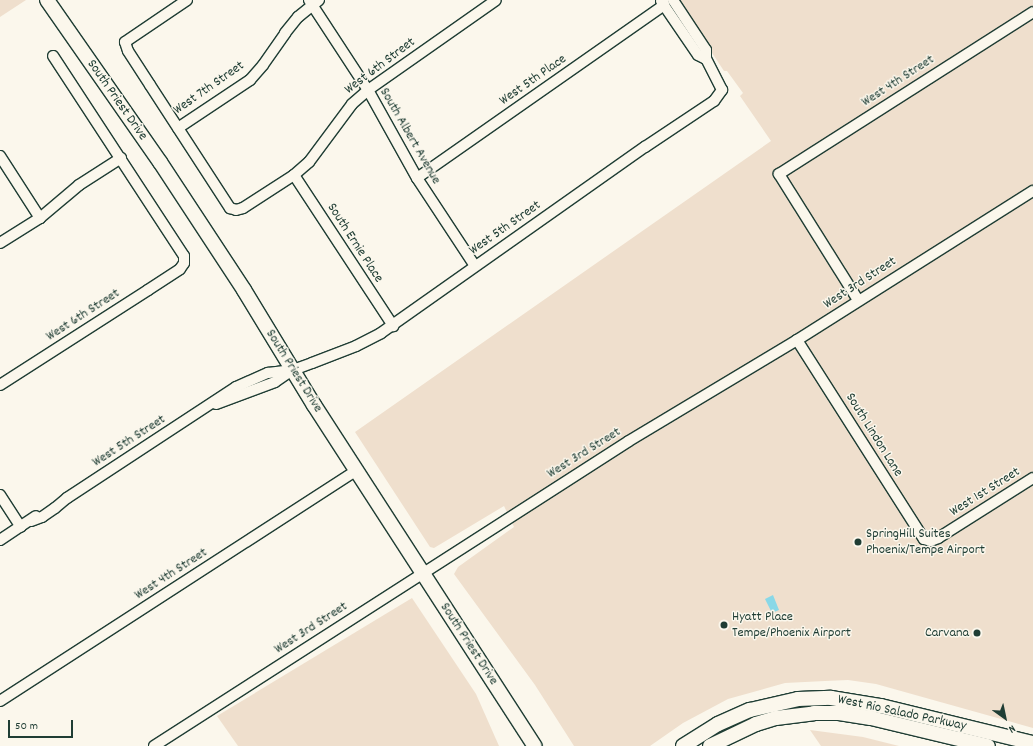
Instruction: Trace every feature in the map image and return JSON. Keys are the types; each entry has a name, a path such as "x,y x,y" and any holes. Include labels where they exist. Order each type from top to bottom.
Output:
{"main road":[{"name":"South Priest Drive","path":"47,0 160,162 292,370 535,746"},
{"path":"756,724 765,714 821,704 831,698"},
{"name":"West Rio Salado Parkway","path":"683,746 718,724 741,713 798,699 831,698 881,706 1033,743"},
{"name":"West Rio Salado Parkway","path":"710,746 756,724 796,715 839,713 871,718 988,746"},
{"path":"1011,746 1017,746"}],"street":[{"path":"178,128 128,51 126,42 188,0"},
{"name":"West 6th Street","path":"178,128 230,208 236,210 243,208 294,175 309,162 352,104 368,90 496,0"},
{"path":"663,2 698,55 706,58 706,50 673,0"},
{"name":"South Albert Avenue","path":"313,2 368,90 417,178 475,266"},
{"name":"West 7th Street","path":"178,128 250,80 263,65 284,33 313,2"},
{"name":"West 5th Place","path":"417,178 663,2"},
{"name":"West 4th Street","path":"858,300 779,174 1033,12"},
{"name":"South Priest Drive","path":"53,56 184,256 184,263 180,269"},
{"name":"West 5th Street","path":"0,540 31,521 42,517 67,498 207,408 275,382 292,370 356,346 393,326 475,266 714,101 722,90 706,58"},
{"path":"0,156 40,218"},
{"path":"0,243 40,218 54,208 74,188 121,158"},
{"name":"South Ernie Place","path":"294,175 393,326"},
{"name":"West 3rd Street","path":"154,746 629,440 797,340 858,300 1033,191"},
{"name":"West 6th Street","path":"0,385 180,269"},
{"name":"South Lindon Lane","path":"797,340 924,539 931,541"},
{"name":"West 4th Street","path":"0,701 357,470"},
{"name":"West 1st Street","path":"931,541 1033,478"},
{"path":"0,495 21,527"}],"shaded area":[{"path":"0,0 26,0 0,17"},
{"path":"677,0 1033,0 1033,728 876,684 848,680 785,683 728,699 683,723 650,746 574,746 535,685 454,574 458,567 514,527 504,506 434,548 430,547 355,432 771,141 740,96 743,93 727,71 724,71"},
{"path":"412,598 476,694 499,746 238,746 217,716"},
{"path":"810,730 863,737 899,746 821,746"}],"water":[{"path":"773,595 779,610 772,613 765,599"}],"place":[{"name":"SpringHill Suites Phoenix/Tempe Airport","path":"858,542"},
{"name":"Hyatt Place Tempe/Phoenix Airport","path":"724,625"},
{"name":"Carvana","path":"977,633"}]}
